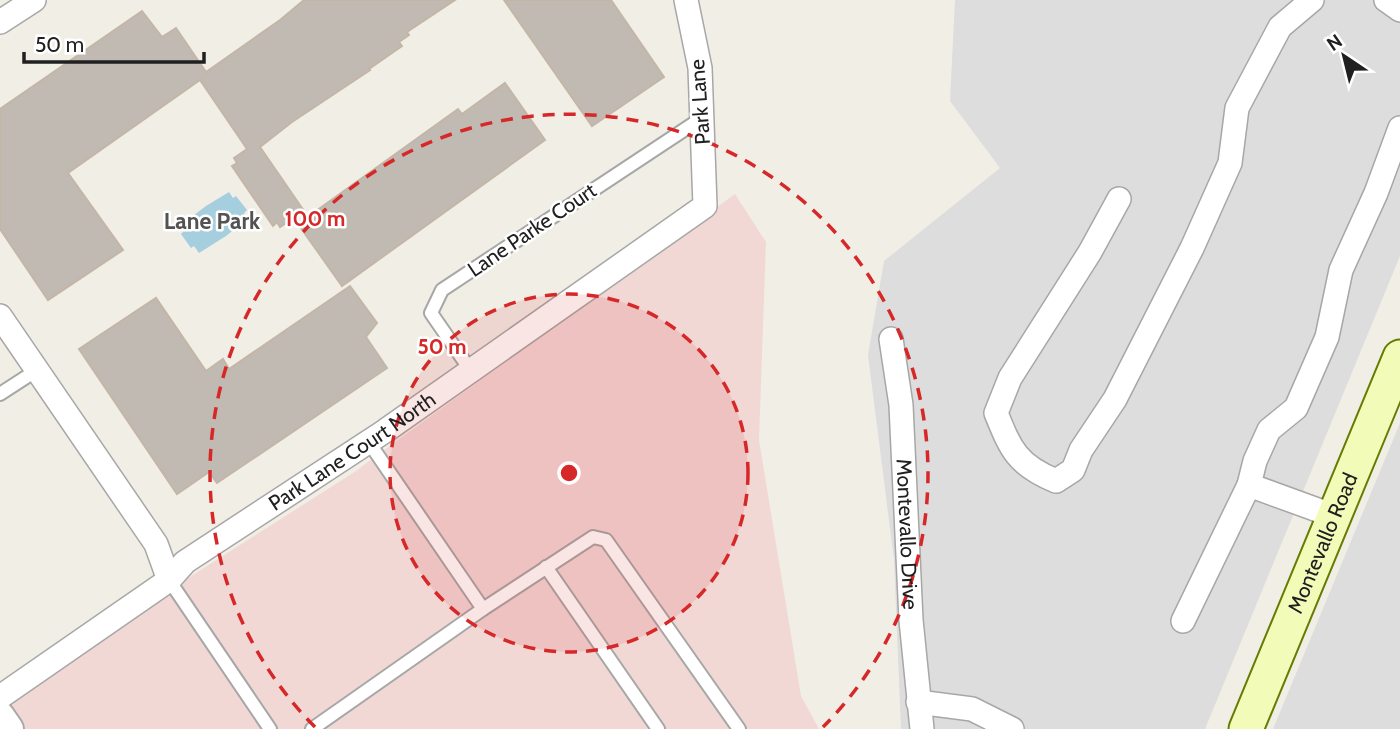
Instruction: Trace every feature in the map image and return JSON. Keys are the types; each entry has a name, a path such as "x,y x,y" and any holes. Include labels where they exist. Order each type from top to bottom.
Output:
{"main road":[{"name":"Montevallo Road","path":"1246,729 1400,358"}],"street":[{"path":"0,22 34,0"},
{"name":"Park Lane","path":"686,0 700,68 705,206"},
{"path":"1119,199 1090,252 1010,378 996,413 1011,448 1033,471 1056,481 1073,470 1081,450 1115,399 1192,248 1230,163 1237,108 1261,62 1280,27 1312,0"},
{"path":"1385,0 1400,10"},
{"path":"1184,621 1249,485 1255,461 1269,430 1296,408 1327,337 1341,270 1376,193 1400,128"},
{"name":"Park Lane Court North","path":"0,697 169,580 185,562 471,371 705,206"},
{"path":"0,316 156,544 169,580"},
{"name":"Montevallo Drive","path":"891,339 901,405 911,620 922,729"},
{"path":"1249,485 1334,516"},
{"path":"918,702 972,709 1012,729"},
{"path":"0,716 9,729"}],"lane":[{"name":"Lane Parke Court","path":"471,371 431,313 442,290 702,118"},
{"path":"0,394 37,370"},
{"path":"368,441 482,609"},
{"path":"312,729 482,609 593,537 606,540 739,729"},
{"path":"546,567 658,729"},
{"path":"169,580 270,729"}],"shaded area":[{"path":"955,0 1400,0 1400,256 1205,729 901,729 894,560 868,355 884,261 1000,168 950,101"},
{"path":"735,194 766,242 759,440 801,696 819,729 8,729 0,698 353,473"},
{"path":"1400,423 1400,729 1273,729"}],"water":[{"path":"229,192 233,198 236,196 247,210 244,213 247,219 199,253 194,246 191,248 181,234 184,231 181,225"}],"building":[{"path":"304,0 455,0 407,32 409,35 399,42 402,46 260,147 304,211 280,227 277,222 273,226 232,166 237,163 234,158 247,149 200,80 68,173 123,250 48,300 0,229 0,109 142,11 162,37 176,28 206,72"},
{"path":"504,0 611,0 664,77 592,126"},
{"path":"505,83 545,140 342,286 298,224 458,109 462,114"},
{"path":"350,286 377,323 366,337 387,368 217,483 209,472 177,494 79,349 156,298 206,371 223,359 229,369"}],"district":[{"name":"Lane Park","path":"212,221"}]}
